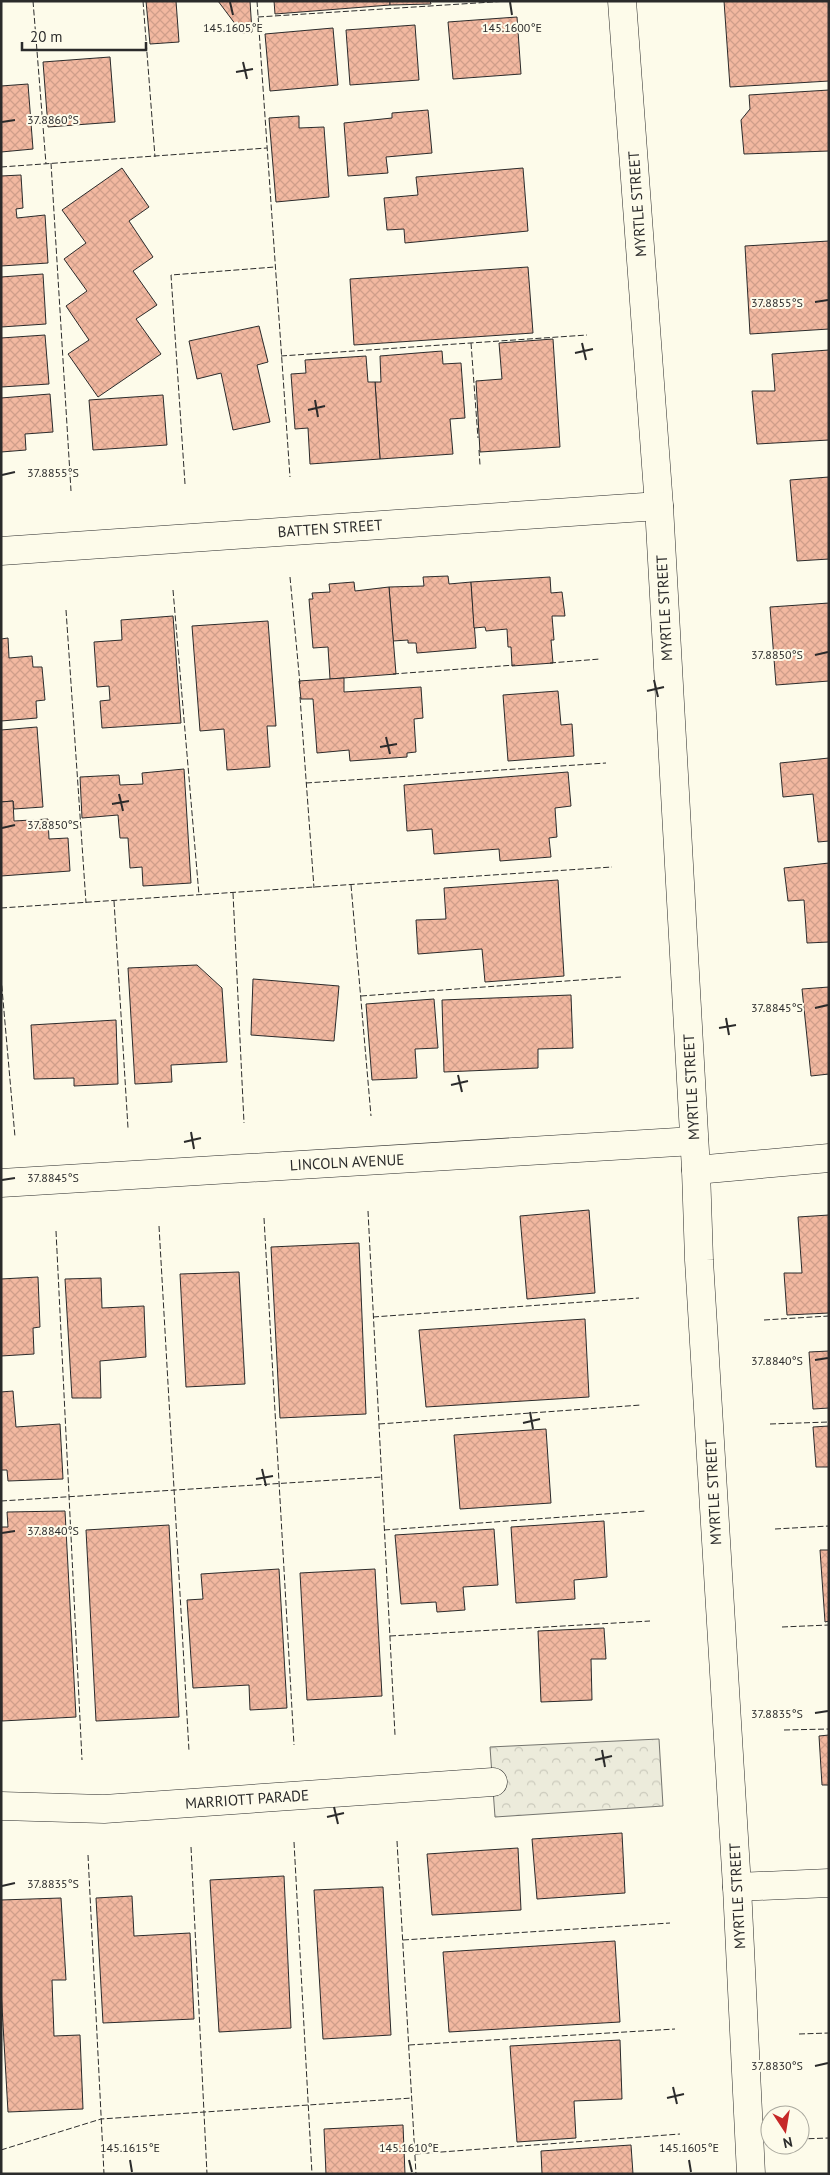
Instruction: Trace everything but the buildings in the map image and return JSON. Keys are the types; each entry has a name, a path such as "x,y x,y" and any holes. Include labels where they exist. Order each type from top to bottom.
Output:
{"street":[{"name":"MYRTLE STREET","path":"622,1 659,506 696,1170 699,1260 751,2174"},
{"name":"BATTEN STREET","path":"1,551 659,506"},
{"name":"LINCOLN AVENUE","path":"1,1183 694,1141"},
{"path":"696,1170 829,1158"},
{"name":"MARRIOTT PARADE","path":"1,1806 104,1809 493,1782"},
{"path":"736,1887 829,1882"}],"green space":[{"path":"659,1739 663,1806 495,1817 490,1747"}],"fence":[{"path":"33,1 46,164"},
{"path":"143,1 155,157"},
{"path":"257,1 290,477"},
{"path":"258,17 508,1"},
{"path":"1,167 267,148"},
{"path":"51,163 71,491"},
{"path":"185,484 171,275 275,267"},
{"path":"281,356 587,335"},
{"path":"471,343 478,438"},
{"path":"479,450 480,465"},
{"path":"290,577 300,684"},
{"path":"173,590 199,895"},
{"path":"66,610 86,903"},
{"path":"550,663 600,659"},
{"path":"393,674 515,665"},
{"path":"300,697 314,888"},
{"path":"306,783 606,763"},
{"path":"1,908 612,867"},
{"path":"351,885 371,1116"},
{"path":"233,893 244,1123"},
{"path":"114,901 128,1128"},
{"path":"1,977 15,1137"},
{"path":"361,996 621,977"},
{"path":"368,1211 395,1735"},
{"path":"264,1218 294,1745"},
{"path":"159,1226 189,1751"},
{"path":"56,1231 82,1760"},
{"path":"373,1317 639,1298"},
{"path":"764,1320 829,1316"},
{"path":"379,1424 641,1405"},
{"path":"770,1424 829,1422"},
{"path":"1,1501 382,1477"},
{"path":"384,1530 646,1511"},
{"path":"775,1529 829,1526"},
{"path":"390,1636 650,1621"},
{"path":"782,1627 829,1625"},
{"path":"784,1730 829,1729"},
{"path":"397,1841 416,2174"},
{"path":"294,1842 312,2174"},
{"path":"191,1847 207,2174"},
{"path":"88,1855 104,2174"},
{"path":"403,1940 670,1923"},
{"path":"409,2045 675,2029"},
{"path":"799,2034 829,2033"},
{"path":"1,2150 101,2119 412,2098"},
{"path":"415,2154 680,2134"},
{"path":"810,2139 829,2138"}]}
